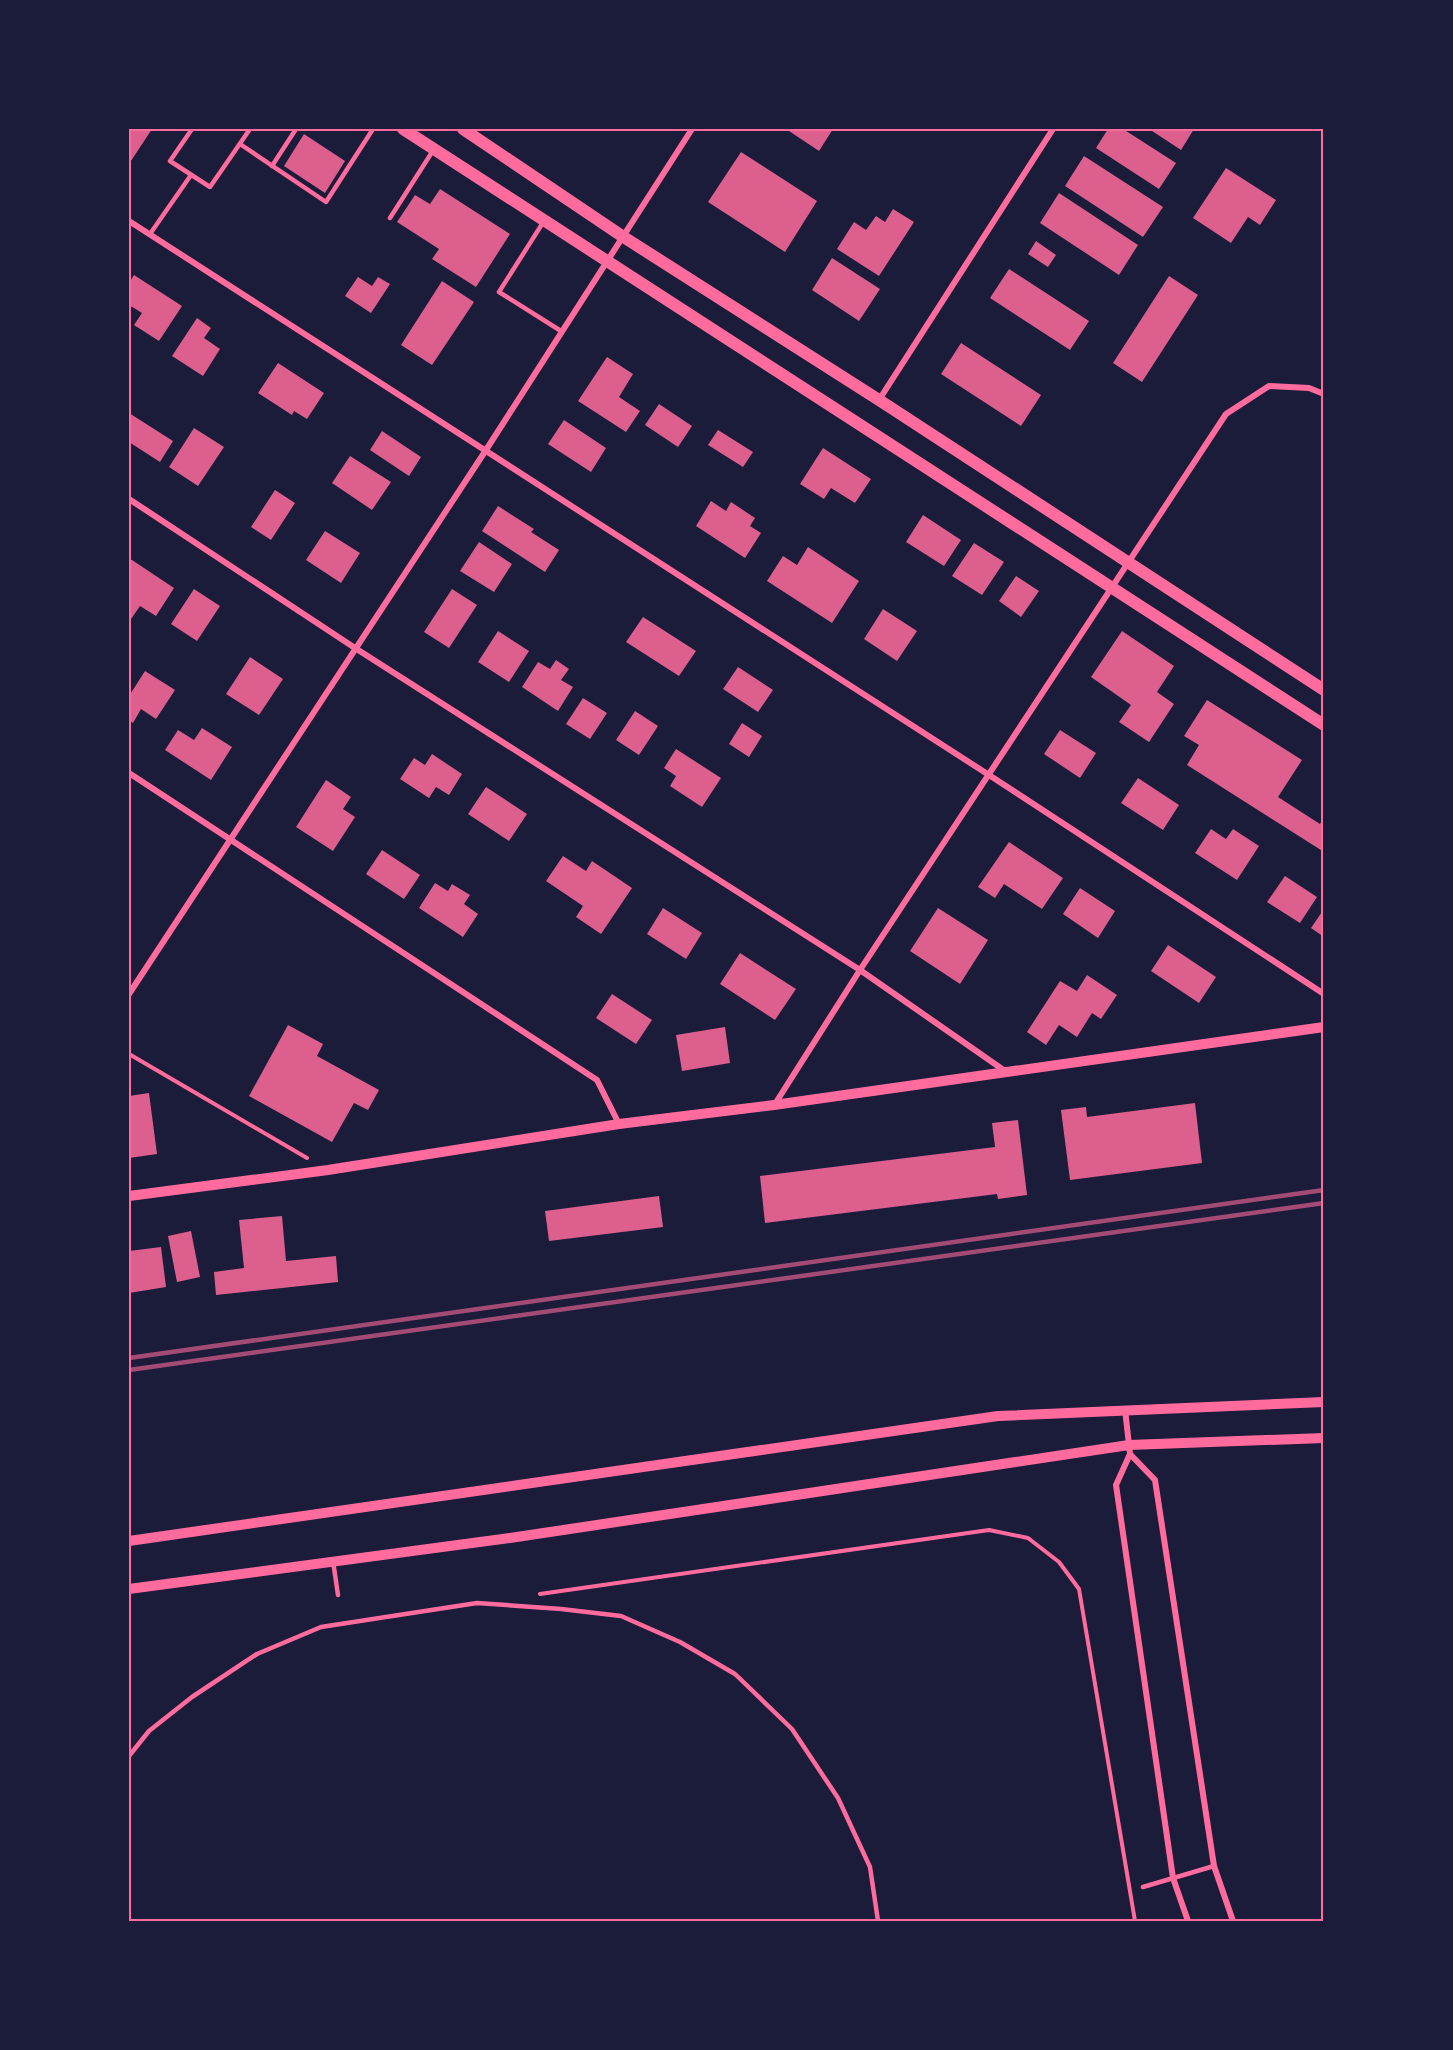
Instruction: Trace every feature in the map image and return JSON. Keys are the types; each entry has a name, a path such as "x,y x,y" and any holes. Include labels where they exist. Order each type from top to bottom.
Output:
{"main road":[{"path":"403,129 1324,725"},
{"path":"466,130 622,236 879,400 1324,690"}],"street":[{"path":"129,994 486,450 692,129"},
{"path":"879,400 1053,129"},
{"path":"129,220 1324,994"},
{"path":"774,1105 860,970 1226,414 1269,386 1309,388 1324,394"},
{"path":"129,499 356,648 860,970 1006,1072"},
{"path":"129,773 597,1080 619,1124"},
{"path":"129,1196 327,1170 619,1124 774,1105 1324,1027"},
{"path":"129,1541 998,1416 1324,1402"},
{"path":"1125,1409 1130,1450 1116,1485 1173,1878 1188,1921"},
{"path":"129,1589 1130,1450 1324,1438"},
{"path":"1130,1450 1155,1480 1214,1866 1233,1921"}],"lane":[{"path":"192,129 171,161 210,187 250,129"},
{"path":"272,166 296,129"},
{"path":"240,144 326,202 373,129"},
{"path":"390,218 434,149"},
{"path":"150,234 191,175"},
{"path":"544,221 500,292 561,331"},
{"path":"333,1562 338,1594"},
{"path":"129,1756 149,1731 192,1697 256,1654 321,1627 477,1603 621,1616 681,1642 735,1674 792,1729 838,1798 870,1867 878,1921"},
{"path":"1143,1887 1214,1866"}],"path":[{"path":"129,1054 327,1170"},
{"path":"535,1595 989,1530 1028,1538 1059,1562 1079,1589 1135,1921"}],"building":[{"path":"129,129 152,129 129,164"},
{"path":"786,129 833,129 819,151"},
{"path":"1108,129 1123,129 1176,163 1159,189 1096,148"},
{"path":"1149,129 1194,129 1181,150"},
{"path":"304,134 345,161 325,193 284,166"},
{"path":"741,152 817,201 785,252 708,202"},
{"path":"1084,156 1163,207 1143,237 1065,186"},
{"path":"1226,168 1276,200 1260,225 1248,217 1231,243 1193,218"},
{"path":"440,189 510,234 476,287 432,259 439,249 397,222 415,195 430,204"},
{"path":"1059,193 1138,245 1119,275 1040,223"},
{"path":"893,209 914,222 879,276 837,249 854,222 866,230 876,216 885,222"},
{"path":"1036,241 1056,255 1048,267 1028,254"},
{"path":"832,258 880,289 859,321 812,290"},
{"path":"1009,269 1089,321 1070,350 990,298"},
{"path":"134,275 182,306 159,341 134,325 142,313 129,305 129,283"},
{"path":"1169,276 1198,295 1142,382 1113,363"},
{"path":"358,277 372,286 378,277 390,284 371,313 345,296"},
{"path":"442,281 474,302 432,365 401,345"},
{"path":"197,318 211,328 204,338 220,349 203,376 172,356"},
{"path":"961,343 1041,395 1021,426 941,374"},
{"path":"607,357 633,374 619,397 640,411 626,432 578,401"},
{"path":"278,363 324,393 307,419 294,411 292,415 258,393"},
{"path":"659,404 692,426 678,447 645,425"},
{"path":"129,413 173,441 160,462 129,442"},
{"path":"564,420 606,448 591,472 548,444"},
{"path":"194,428 224,447 198,486 169,467"},
{"path":"718,430 753,452 743,467 708,445"},
{"path":"382,431 421,457 409,476 370,450"},
{"path":"823,448 871,479 855,503 831,488 824,499 800,484"},
{"path":"350,456 391,482 372,510 332,483"},
{"path":"275,490 295,503 271,540 251,527"},
{"path":"711,501 726,511 731,502 755,518 750,526 761,533 745,558 696,526"},
{"path":"498,506 534,529 531,532 559,550 545,572 482,531"},
{"path":"923,515 961,540 944,566 906,542"},
{"path":"325,531 360,553 341,583 306,560"},
{"path":"479,542 512,564 494,592 460,571"},
{"path":"974,543 1004,562 982,595 952,576"},
{"path":"808,547 859,581 832,623 767,581 783,556 797,565"},
{"path":"129,558 174,588 156,616 140,606 129,622"},
{"path":"1016,576 1039,591 1021,617 999,601"},
{"path":"194,589 220,606 197,641 171,624"},
{"path":"452,589 477,605 449,648 424,632"},
{"path":"883,609 917,631 897,661 864,639"},
{"path":"643,617 696,651 679,676 626,642"},
{"path":"498,631 529,651 509,682 478,662"},
{"path":"1122,631 1174,666 1157,692 1174,704 1149,742 1119,722 1131,705 1091,677"},
{"path":"250,657 283,679 259,715 226,694"},
{"path":"556,660 569,669 561,680 573,687 558,711 522,687 538,662 550,669"},
{"path":"738,667 773,690 758,712 723,689"},
{"path":"145,671 175,690 156,719 141,709 133,723 129,720 129,696"},
{"path":"583,698 607,713 590,739 566,724"},
{"path":"1207,700 1302,760 1278,797 1320,824 1324,817 1324,852 1187,765 1199,745 1184,736"},
{"path":"635,711 658,726 639,755 616,740"},
{"path":"742,723 762,736 749,757 729,744"},
{"path":"202,728 232,747 211,780 165,750 178,730 194,740"},
{"path":"1060,730 1096,753 1080,778 1044,754"},
{"path":"676,749 721,778 702,807 670,786 676,776 664,768"},
{"path":"432,754 462,774 449,795 436,787 429,798 400,779 414,758 425,765"},
{"path":"1138,778 1179,805 1163,830 1121,803"},
{"path":"326,780 351,797 343,809 355,817 333,851 296,827"},
{"path":"486,787 527,814 509,841 468,814"},
{"path":"1211,829 1226,839 1233,829 1259,846 1237,880 1195,853"},
{"path":"1009,842 1063,878 1042,909 1004,884 995,898 978,887"},
{"path":"382,850 420,875 404,899 366,874"},
{"path":"563,856 586,871 592,861 632,888 601,934 576,917 583,906 546,881"},
{"path":"1285,876 1317,897 1300,923 1267,902"},
{"path":"435,883 448,891 452,884 470,895 464,904 478,914 463,937 419,908"},
{"path":"1080,888 1115,911 1098,938 1063,914"},
{"path":"663,908 702,933 686,959 647,934"},
{"path":"938,908 988,940 960,984 910,951"},
{"path":"1324,909 1324,937 1311,928"},
{"path":"1168,945 1216,977 1199,1003 1151,971"},
{"path":"740,953 796,989 775,1020 720,984"},
{"path":"1087,975 1117,995 1101,1019 1092,1013 1077,1037 1059,1025 1046,1045 1027,1032 1060,981 1077,991"},
{"path":"612,994 652,1020 636,1044 596,1018"},
{"path":"288,1025 323,1044 317,1056 379,1090 368,1110 354,1103 332,1142 249,1096"},
{"path":"725,1027 730,1063 682,1071 676,1035"},
{"path":"149,1093 157,1154 129,1158 129,1096"},
{"path":"1195,1103 1202,1163 1070,1180 1061,1110 1086,1107 1087,1117"},
{"path":"1018,1120 1027,1195 998,1199 997,1194 765,1223 760,1176 995,1147 992,1123"},
{"path":"659,1196 663,1227 549,1241 545,1211"},
{"path":"282,1216 286,1261 336,1256 338,1282 216,1295 214,1272 244,1268 239,1220"},
{"path":"191,1231 200,1277 177,1282 168,1236"},
{"path":"161,1247 166,1287 129,1293 129,1251"}],"railway":[{"path":"129,1358 1324,1190"},
{"path":"129,1370 1324,1203"}]}
